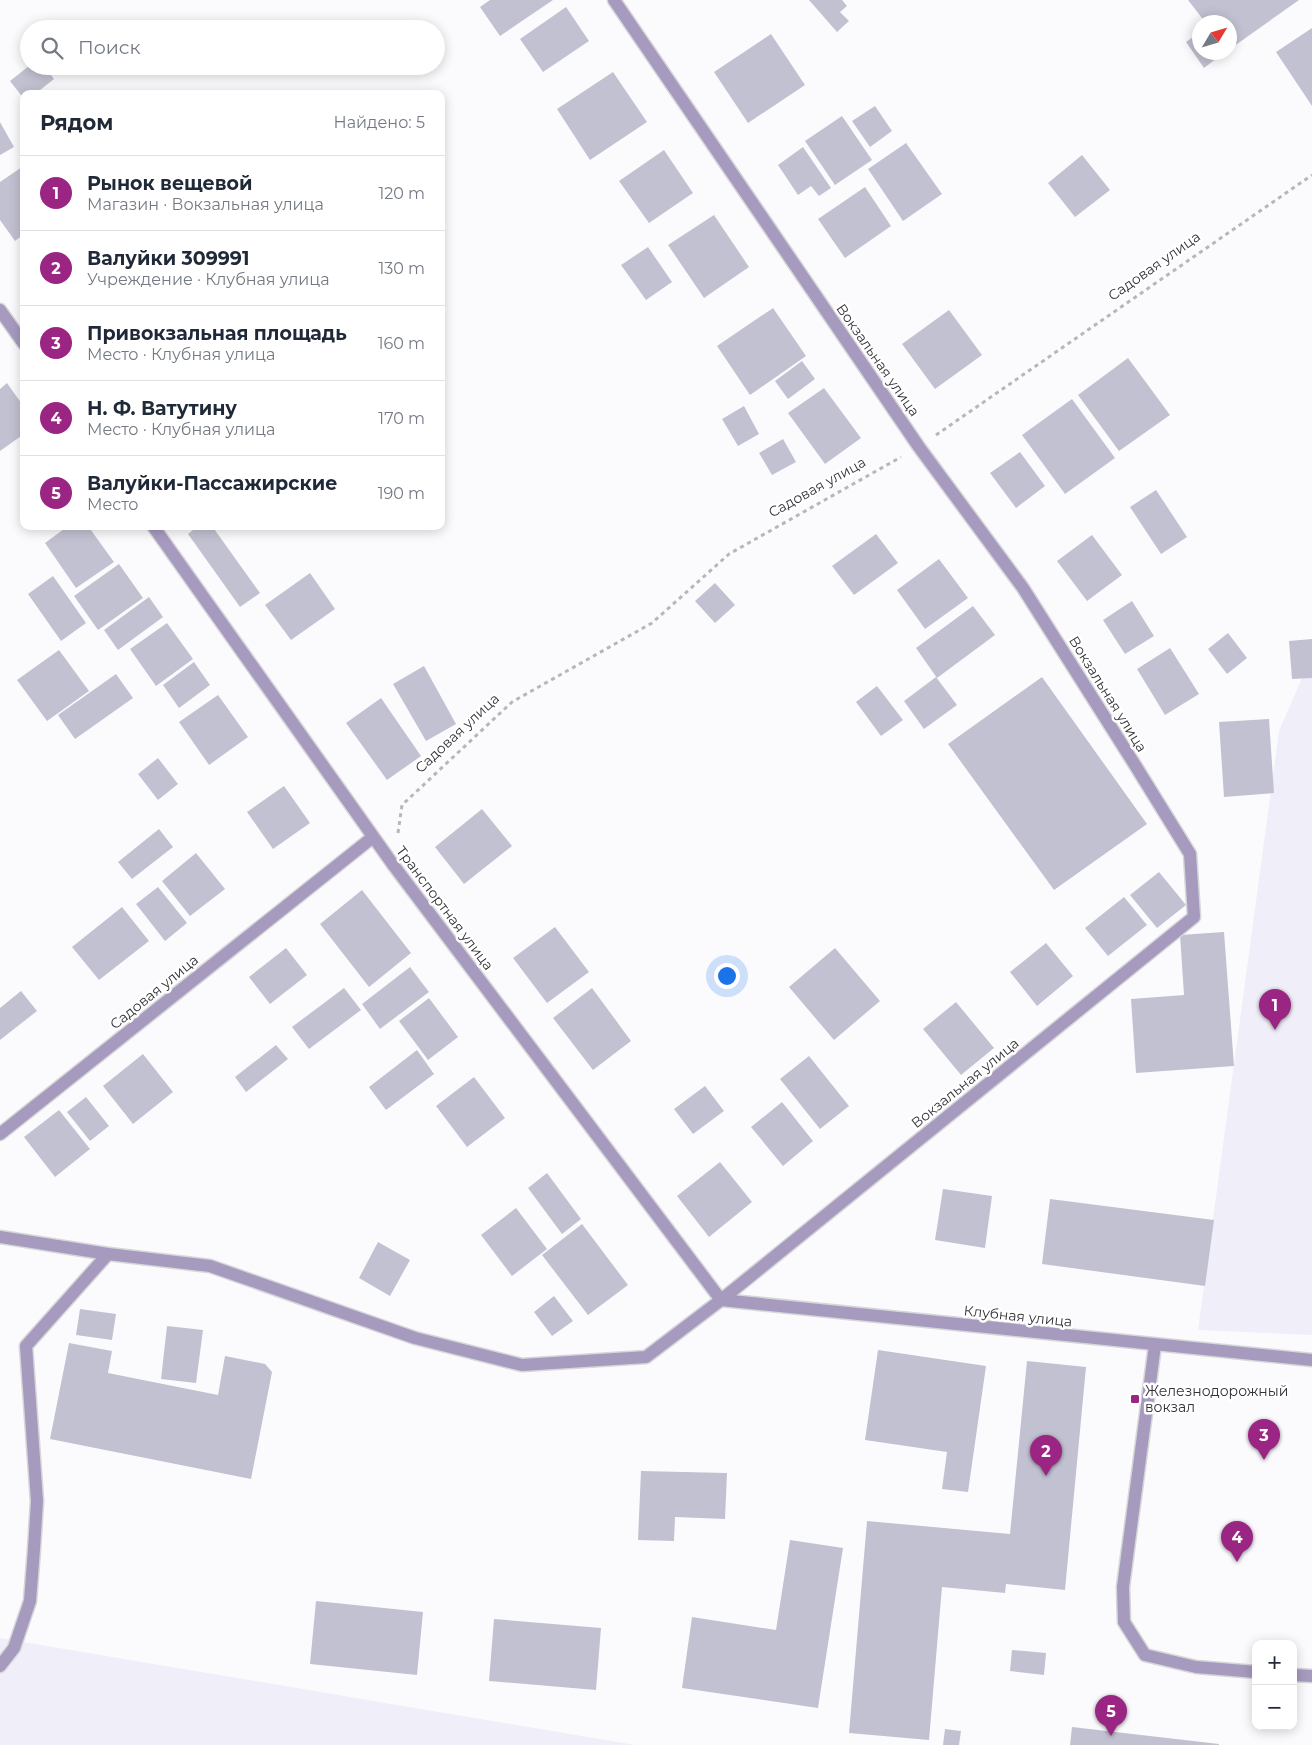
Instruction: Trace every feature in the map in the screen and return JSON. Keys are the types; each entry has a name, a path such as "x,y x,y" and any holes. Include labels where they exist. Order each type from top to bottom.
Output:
{"street":[{"name":"Вокзальная улица","path":"614,0 919,447 1023,588 1190,854 1194,917 721,1300"},
{"path":"0,310 20,338"},
{"name":"Транспортная улица","path":"156,530 394,866 721,1300"},
{"name":"Садовая улица","path":"0,1134 373,837"},
{"path":"0,1237 108,1254 210,1266 415,1338 522,1366 646,1357 721,1300"},
{"path":"0,1666 14,1648 30,1602 37,1501 26,1346 108,1254"},
{"name":"Клубная улица","path":"721,1300 1312,1360"},
{"path":"1155,1345 1123,1587 1124,1622 1145,1655 1196,1667 1252,1672"},
{"path":"1297,1675 1312,1676"}],"path":[{"name":"Садовая улица","path":"394,866 402,805 512,702 652,622 729,554 919,447 1312,175"}],"shaded area":[{"path":"1312,655 1312,1335 1198,1330 1279,731"},
{"path":"0,1638 635,1745 0,1745"}],"building":[{"path":"490,0 553,0 500,36 480,7"},
{"path":"809,0 842,0 847,6 840,12 849,21 837,32"},
{"path":"1188,0 1299,0 1237,44 1237,15 1200,15"},
{"path":"566,7 589,41 543,72 520,39"},
{"path":"1312,28 1312,106 1276,52"},
{"path":"771,34 805,85 748,123 714,72"},
{"path":"1192,38 1192,51 1186,42"},
{"path":"1198,60 1214,60 1204,68"},
{"path":"613,72 647,122 590,160 557,109"},
{"path":"20,73 20,75 51,75 54,79 40,90 20,90 20,94 10,81"},
{"path":"875,106 892,131 870,147 852,121"},
{"path":"842,116 872,160 835,185 805,141"},
{"path":"0,122 14,147 0,155"},
{"path":"906,143 942,194 903,221 868,169"},
{"path":"803,147 831,188 819,196 811,186 798,195 778,165"},
{"path":"664,150 693,193 649,223 619,181"},
{"path":"1082,155 1110,190 1075,217 1048,183"},
{"path":"20,168 20,237 15,241 0,220 0,182"},
{"path":"865,187 891,226 845,258 818,219"},
{"path":"714,215 749,267 704,298 668,245"},
{"path":"648,247 672,282 646,300 621,265"},
{"path":"773,308 806,356 750,395 717,346"},
{"path":"949,310 982,355 935,389 902,344"},
{"path":"1128,358 1170,415 1119,451 1078,395"},
{"path":"802,361 815,379 788,399 775,381"},
{"path":"7,383 20,401 20,437 0,451 0,389"},
{"path":"824,388 861,438 825,464 788,413"},
{"path":"1072,399 1115,458 1065,494 1022,435"},
{"path":"744,406 759,434 738,446 722,419"},
{"path":"783,439 796,462 772,475 759,453"},
{"path":"1020,452 1045,486 1016,508 990,473"},
{"path":"1156,490 1187,537 1161,554 1130,507"},
{"path":"63,530 91,530 114,562 76,588 45,543"},
{"path":"193,530 215,530 260,593 240,607 188,534"},
{"path":"876,534 898,563 854,595 832,566"},
{"path":"1092,535 1122,575 1087,601 1057,561"},
{"path":"939,559 968,598 925,629 897,590"},
{"path":"119,564 143,598 98,630 74,596"},
{"path":"310,573 335,609 291,640 265,605"},
{"path":"53,576 86,623 61,641 28,594"},
{"path":"715,583 735,605 715,623 695,601"},
{"path":"149,597 163,617 118,650 104,630"},
{"path":"1132,601 1154,636 1125,654 1103,620"},
{"path":"973,606 995,635 937,678 916,648"},
{"path":"167,623 193,659 156,686 130,649"},
{"path":"1228,633 1247,658 1227,674 1208,649"},
{"path":"1312,639 1312,678 1292,679 1289,641"},
{"path":"1170,648 1199,694 1165,715 1137,669"},
{"path":"59,650 89,691 47,721 17,680"},
{"path":"194,662 210,685 179,708 163,685"},
{"path":"424,666 456,724 426,741 393,684"},
{"path":"116,674 133,698 75,739 58,715"},
{"path":"936,677 957,705 924,729 904,701"},
{"path":"1042,677 1147,824 1054,890 948,744"},
{"path":"877,686 903,720 881,736 856,702"},
{"path":"218,695 248,737 209,765 179,722"},
{"path":"381,698 421,756 387,780 346,723"},
{"path":"1269,719 1274,793 1224,797 1219,722"},
{"path":"158,758 178,784 158,800 138,774"},
{"path":"284,786 310,823 273,849 247,812"},
{"path":"482,809 512,846 464,884 435,847"},
{"path":"159,829 173,847 132,879 118,862"},
{"path":"196,853 225,889 190,916 162,881"},
{"path":"1159,872 1186,905 1157,928 1130,895"},
{"path":"158,887 187,923 165,941 136,904"},
{"path":"362,890 411,953 369,987 320,924"},
{"path":"1124,897 1147,925 1108,956 1085,928"},
{"path":"122,907 149,941 99,980 72,947"},
{"path":"555,927 589,972 547,1003 513,958"},
{"path":"1224,932 1234,1066 1136,1073 1131,999 1184,995 1180,935"},
{"path":"1046,943 1073,976 1037,1006 1010,972"},
{"path":"286,948 307,975 270,1004 249,977"},
{"path":"835,948 880,1001 834,1040 789,987"},
{"path":"410,967 429,992 380,1029 362,1004"},
{"path":"344,988 361,1010 309,1049 292,1027"},
{"path":"592,988 631,1041 593,1070 553,1018"},
{"path":"21,991 37,1011 0,1040 0,1008"},
{"path":"429,998 458,1037 428,1060 399,1021"},
{"path":"956,1002 994,1048 961,1075 923,1029"},
{"path":"276,1045 288,1059 246,1092 235,1077"},
{"path":"417,1050 434,1074 386,1110 369,1087"},
{"path":"143,1054 173,1092 133,1124 103,1086"},
{"path":"809,1056 849,1106 820,1129 780,1079"},
{"path":"474,1077 505,1118 467,1147 436,1106"},
{"path":"705,1086 724,1111 693,1134 674,1109"},
{"path":"86,1097 109,1126 90,1141 67,1112"},
{"path":"782,1102 813,1141 783,1166 751,1127"},
{"path":"59,1110 90,1149 55,1177 24,1137"},
{"path":"720,1162 752,1202 709,1237 677,1196"},
{"path":"547,1173 581,1219 562,1234 528,1188"},
{"path":"943,1189 992,1196 985,1248 935,1240"},
{"path":"1050,1199 1214,1220 1205,1286 1042,1264"},
{"path":"516,1208 547,1249 512,1276 481,1235"},
{"path":"582,1224 628,1285 588,1315 542,1255"},
{"path":"378,1242 410,1260 390,1296 359,1278"},
{"path":"554,1296 573,1321 552,1336 534,1312"},
{"path":"80,1309 116,1314 112,1340 76,1335"},
{"path":"167,1326 203,1330 196,1383 161,1379"},
{"path":"69,1343 112,1351 108,1373 218,1395 225,1356 265,1364 272,1372 251,1479 50,1439"},
{"path":"878,1350 986,1366 968,1492 942,1489 947,1452 865,1440"},
{"path":"1027,1361 1086,1367 1065,1590 1006,1584 1005,1593 942,1587 929,1740 849,1733 867,1521 1010,1534"},
{"path":"641,1471 727,1473 725,1519 675,1517 674,1541 638,1540"},
{"path":"790,1540 843,1548 818,1708 682,1688 692,1617 776,1630"},
{"path":"316,1601 423,1612 417,1675 310,1664"},
{"path":"494,1619 601,1628 596,1690 489,1681"},
{"path":"1012,1650 1046,1653 1044,1675 1010,1671"},
{"path":"1072,1727 1219,1744 1219,1745 1070,1745"},
{"path":"945,1729 961,1731 959,1745 943,1745"}],"place":[{"name":"Рынок вещевой","path":"1275,1030"},
{"name":"Железнодорожный вокзал","path":"1135,1399"},
{"name":"Привокзальная площадь","path":"1264,1460"},
{"name":"Валуйки 309991","path":"1046,1476"},
{"name":"Н. Ф. Ватутину","path":"1237,1562"},
{"name":"Валуйки-Пассажирские","path":"1111,1736"}]}
